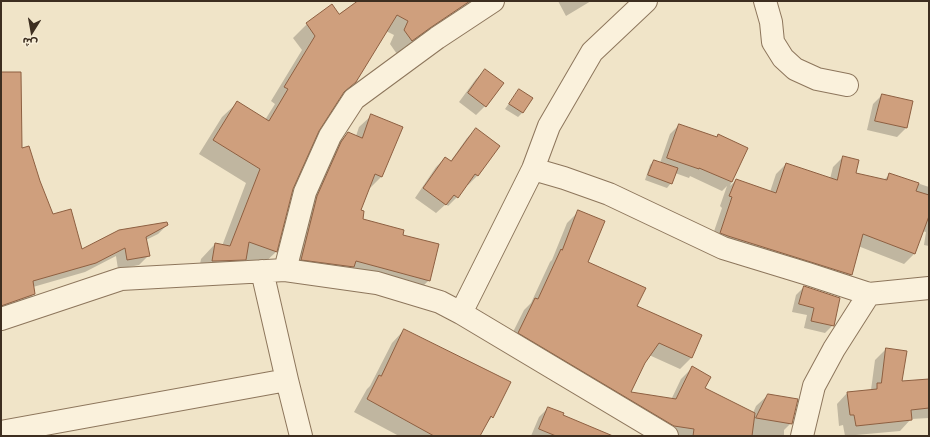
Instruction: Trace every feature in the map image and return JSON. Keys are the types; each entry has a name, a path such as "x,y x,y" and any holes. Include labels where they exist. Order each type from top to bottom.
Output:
{"street":[{"path":"285,270 305,192 330,136 354,99 437,38 493,1"},
{"path":"461,313 533,169 549,126 592,52 646,1"},
{"path":"765,1 771,22 774,42 783,58 794,69 818,79 847,85"},
{"path":"533,169 609,194 723,248 869,294 929,288"},
{"path":"1,319 121,279 285,270 377,283 440,302 461,313 667,436"},
{"path":"262,271 301,436"},
{"path":"802,436 814,386 834,349 869,294"},
{"path":"1,432 287,380"}],"building":[{"path":"358,1 470,1 412,41 404,30 408,21 397,15 356,82 344,92 319,131 293,189 277,252 249,242 246,260 212,261 215,243 230,246 260,169 213,140 237,101 269,121 288,89 284,87 315,36 306,23 332,4 339,14"},
{"path":"485,69 504,83 486,107 468,93"},
{"path":"1,72 21,72 22,148 29,146 40,181 53,214 71,209 82,249 119,230 167,222 168,225 146,237 150,256 127,260 125,248 96,263 33,281 35,294 1,306"},
{"path":"519,89 533,98 523,113 509,104"},
{"path":"882,94 913,101 907,128 875,121"},
{"path":"371,114 403,127 382,177 375,174 361,210 364,211 363,219 404,230 403,235 439,244 430,281 356,261 354,267 301,260 317,196 341,142 348,132 362,138"},
{"path":"679,124 717,137 718,134 748,148 732,182 699,168 667,158"},
{"path":"476,128 500,146 478,176 475,174 458,198 454,195 446,205 423,188 445,157 451,161"},
{"path":"843,156 859,160 856,173 887,180 889,173 919,183 916,191 929,195 929,216 915,254 863,234 852,275 720,233 732,197 729,196 736,179 776,193 786,163 837,180"},
{"path":"654,160 678,168 672,184 648,175"},
{"path":"578,210 605,221 588,262 646,288 637,306 702,335 692,358 659,343 645,363 631,392 676,399 692,366 711,377 705,388 755,413 752,436 693,436 694,429 674,426 518,333 535,298 538,299 561,249 562,250"},
{"path":"804,286 840,298 834,326 811,321 814,308 799,304"},
{"path":"404,329 511,382 493,418 491,416 480,436 434,436 367,399 379,375 381,376"},
{"path":"886,348 907,351 902,381 929,379 929,408 911,410 912,420 856,426 854,415 850,415 847,392 877,389 877,383 881,383"},
{"path":"768,394 798,399 792,424 756,418"},
{"path":"548,407 613,436 556,436 539,429"}]}
